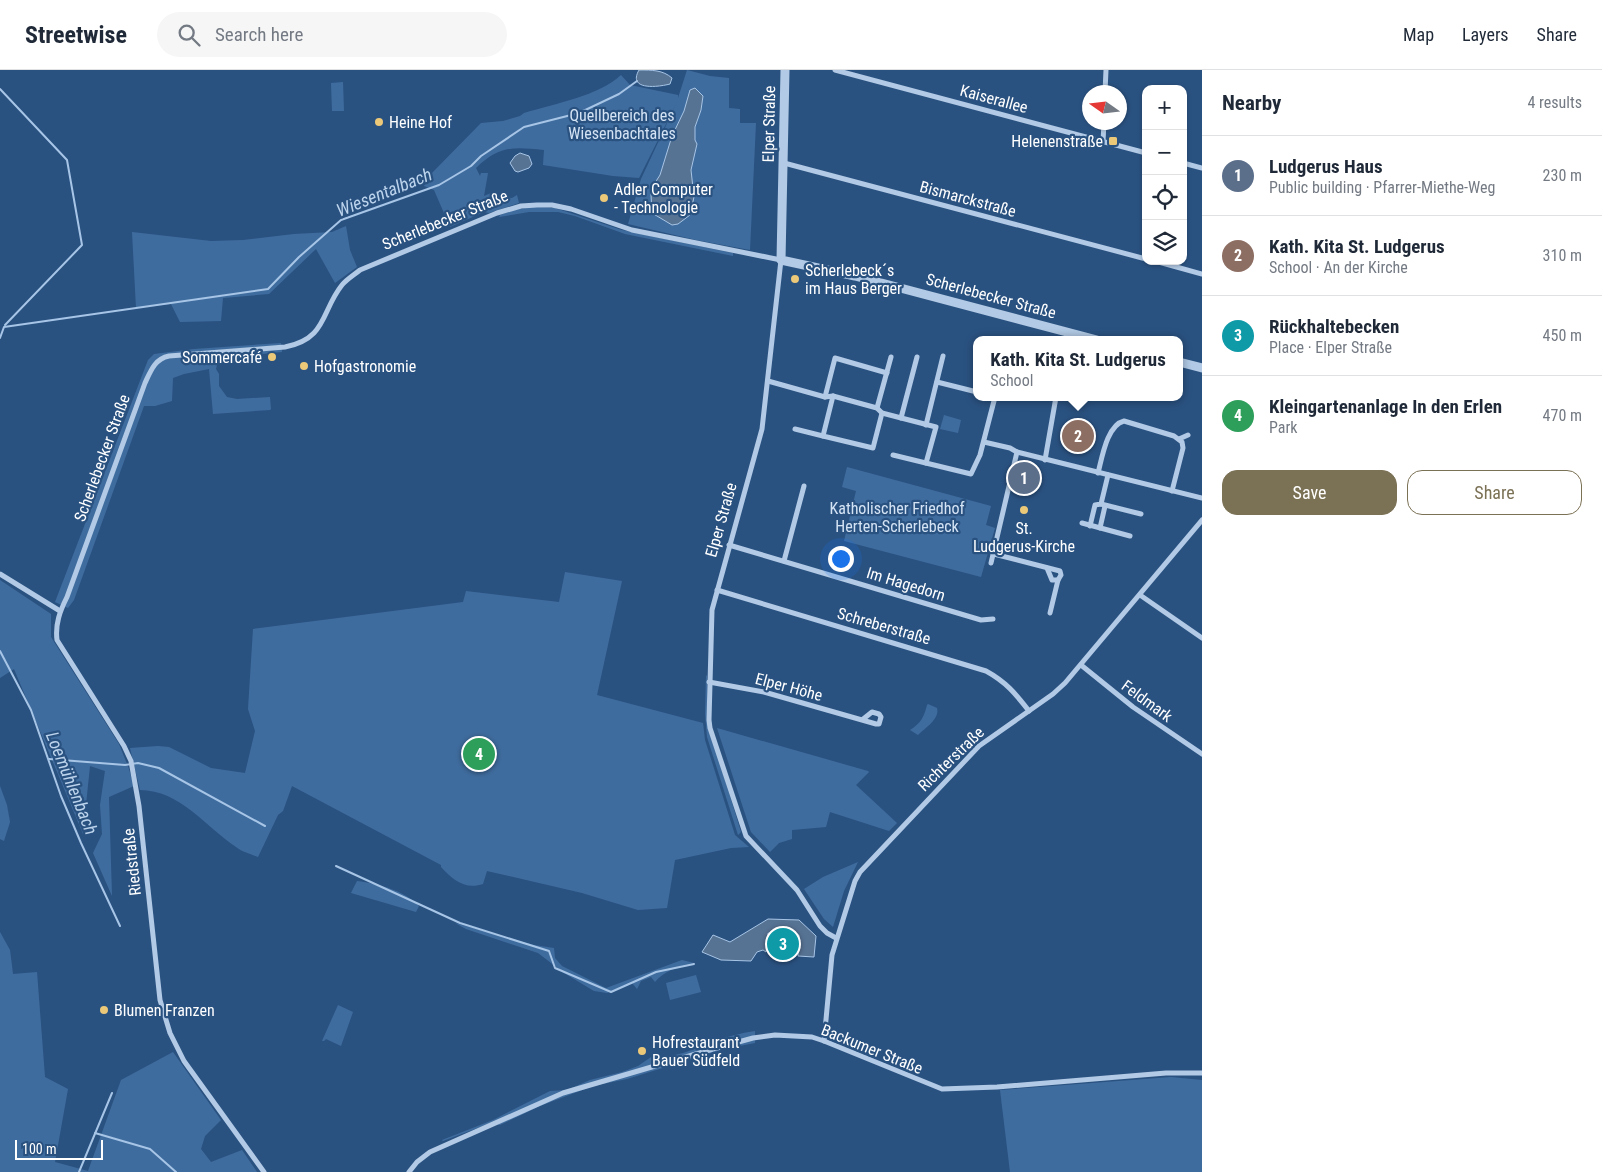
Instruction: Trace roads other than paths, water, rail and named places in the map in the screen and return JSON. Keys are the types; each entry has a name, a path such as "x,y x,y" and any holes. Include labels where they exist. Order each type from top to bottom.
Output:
{"street":[{"name":"Elper Straße","path":"785,70 781,260 768,381 762,429 712,610 709,682 710,728 746,836 797,890 820,926 836,938"},
{"name":"Kaiserallee","path":"835,70 1142,152"},
{"path":"1105,85 1106,70"},
{"path":"1103,142 1104,130"},
{"name":"Bismarckstraße","path":"784,163 1142,258"},
{"path":"1187,164 1202,168"},
{"name":"Scherlebecker Straße","path":"60,612 145,383 154,364 160,359 169,356 285,347 300,343 320,326 341,286 360,270 497,213 521,206 537,204 561,206 632,230 855,276 1066,336"},
{"path":"1169,265 1202,274"},
{"path":"926,425 943,356"},
{"path":"877,408 891,357"},
{"path":"901,418 917,357"},
{"path":"825,397 835,358 887,373"},
{"path":"1183,363 1202,368"},
{"path":"768,381 825,397 833,396 877,408 882,413 936,427 926,463"},
{"path":"937,382 973,391"},
{"path":"823,436 833,396"},
{"path":"893,455 972,474 984,442 994,401"},
{"path":"1045,460 1055,401"},
{"path":"795,429 873,448 882,413"},
{"path":"1098,473 1104,449 1118,422 1124,421 1179,438 1188,435"},
{"path":"1172,491 1183,448 1179,438"},
{"path":"984,442 1010,448 1016,452 1045,460 1202,498"},
{"path":"991,563 1016,452"},
{"path":"1100,528 1108,475"},
{"path":"784,561 804,486"},
{"path":"1090,526 1095,505 1103,505 1141,514"},
{"name":"Richterstraße","path":"824,1041 831,961 836,938 855,881 865,866 979,746 1059,689 1202,520"},
{"path":"1082,523 1130,536"},
{"name":"Im Hagedorn","path":"729,545 981,620 993,618"},
{"path":"994,554 1060,571 1061,576 1058,580 1050,613"},
{"path":"1047,568 1052,580 1058,580"},
{"path":"0,574 60,612"},
{"name":"Schreberstraße","path":"717,590 986,671 1007,684 1029,711"},
{"path":"1140,595 1202,638"},
{"name":"Riedstraße","path":"60,612 56,630 57,640 124,746 133,767 139,806 158,986 163,1013 172,1039 184,1061 264,1172"},
{"name":"Feldmark","path":"1081,665 1133,707 1202,754"},
{"name":"Elper Höhe","path":"709,682 764,692 862,720"},
{"name":"Backumer Straße","path":"409,1172 417,1162 430,1152 571,1090 713,1049 775,1035 797,1036 824,1041 942,1089 1166,1073 1202,1073"}],"waterway":[{"name":"Wiesentalbach","path":"0,338 4,327 268,289 299,257 341,220 439,185 471,166 481,156 524,127 579,113 619,94 637,81"},
{"path":"0,89 67,160 82,245 5,325"},
{"name":"Loemühlenbach","path":"0,651 31,710 61,796 120,926"},
{"path":"49,759 125,765 138,763 159,768 265,826"},
{"path":"336,866 460,923 549,951 555,968 611,992 656,972 694,964"},
{"name":"Loemühlenbach","path":"79,1172 112,1093"},
{"name":"Loemühlenbach","path":"95,1133 150,1149 176,1172"}],"place":[{"name":"Heine Hof","path":"379,122"},
{"name":"Helenenstraße","path":"1113,141"},
{"name":"Adler Computer - Technologie","path":"604,198"},
{"name":"Scherlebeck´s im Haus Berger","path":"795,279"},
{"name":"Sommercafé","path":"272,357"},
{"name":"Hofgastronomie","path":"304,366"},
{"name":"Kath. Kita St. Ludgerus","path":"1078,436"},
{"name":"Ludgerus Haus","path":"1024,478"},
{"name":"St. Ludgerus-Kirche","path":"1024,510"},
{"name":"Kleingartenanlage In den Erlen","path":"479,754"},
{"name":"Rückhaltebecken","path":"783,944"},
{"name":"Blumen Franzen","path":"104,1010"},
{"name":"Hofrestaurant Bauer Südfeld","path":"642,1051"}],"park label":[{"name":"Quellbereich des Wiesenbachtales","path":"622,124"},
{"name":"Katholischer Friedhof Herten-Scherlebeck","path":"897,517"}]}
